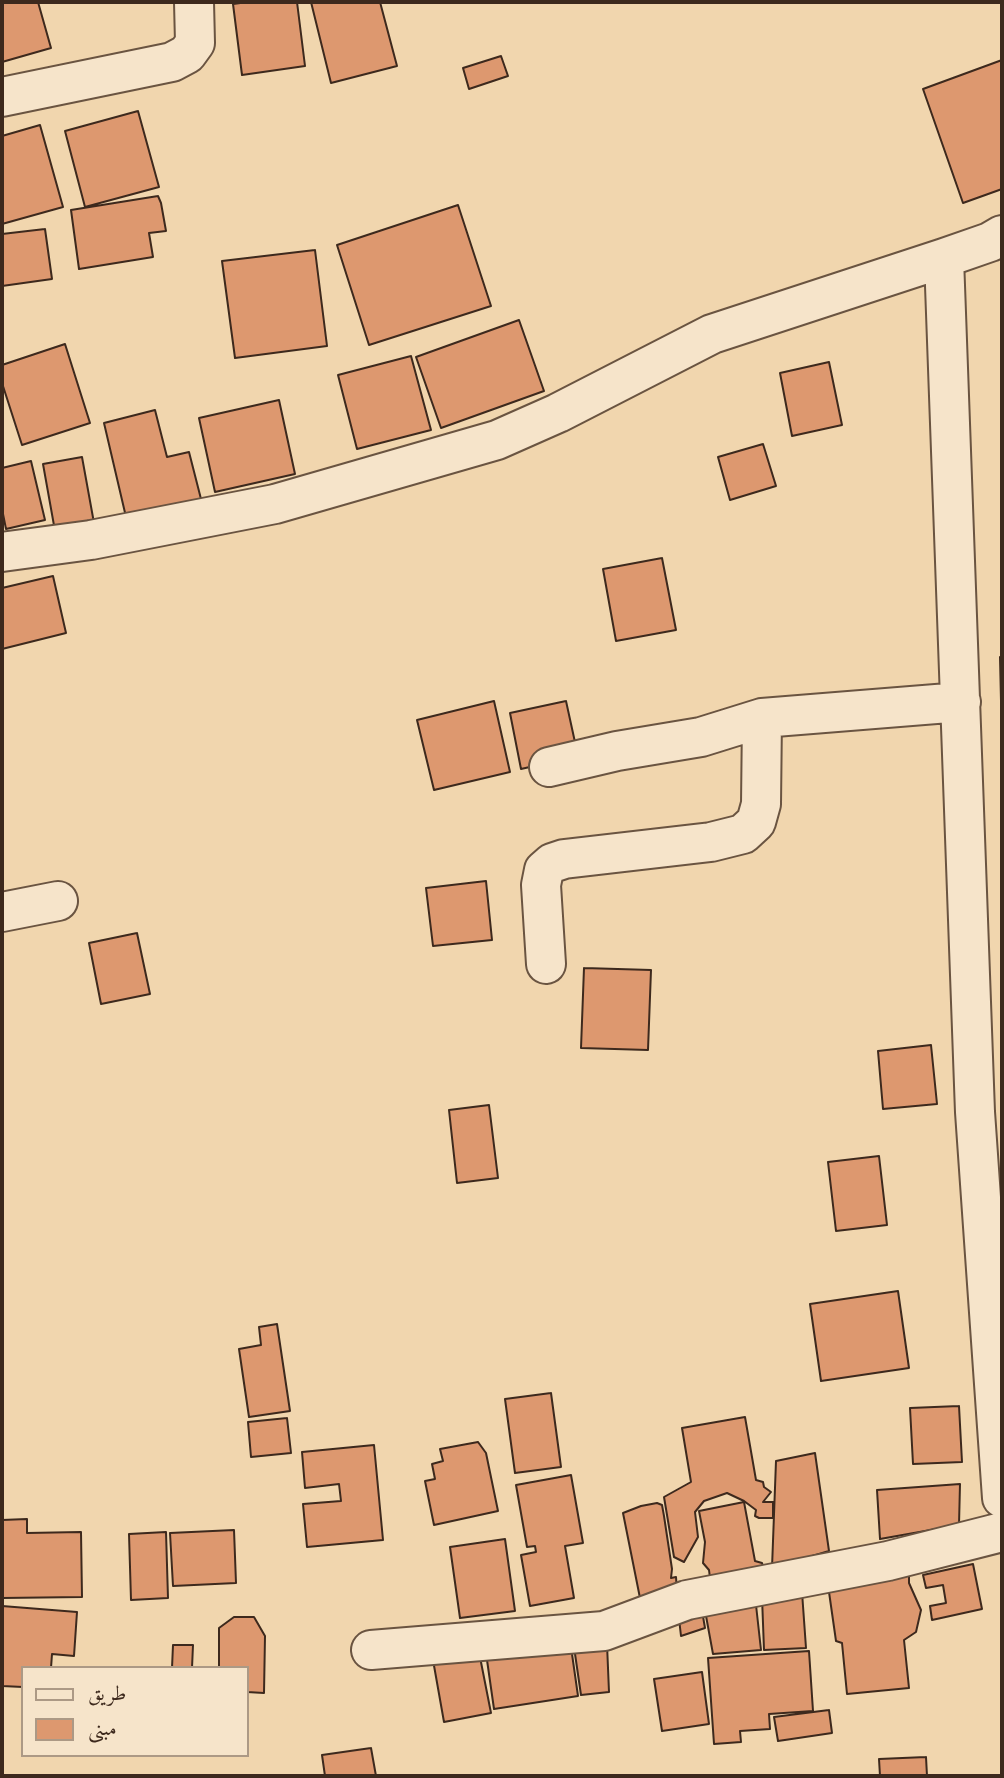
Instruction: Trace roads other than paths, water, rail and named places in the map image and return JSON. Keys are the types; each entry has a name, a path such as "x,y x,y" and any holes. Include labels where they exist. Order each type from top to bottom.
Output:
{"street":[{"path":"2,97 172,62 187,54 195,43 194,2"},
{"path":"2,552 91,540 275,504 497,440 558,413 712,334 998,240"},
{"path":"944,258 975,1112 1002,1498"},
{"path":"549,767 617,751 701,737 762,718 961,702"},
{"path":"546,964 541,885 544,870 552,863 564,859 711,842 743,834 756,822 761,804 762,718"},
{"path":"2,912 58,901"},
{"path":"371,1650 604,1631 687,1600 888,1561 1002,1532"}]}
